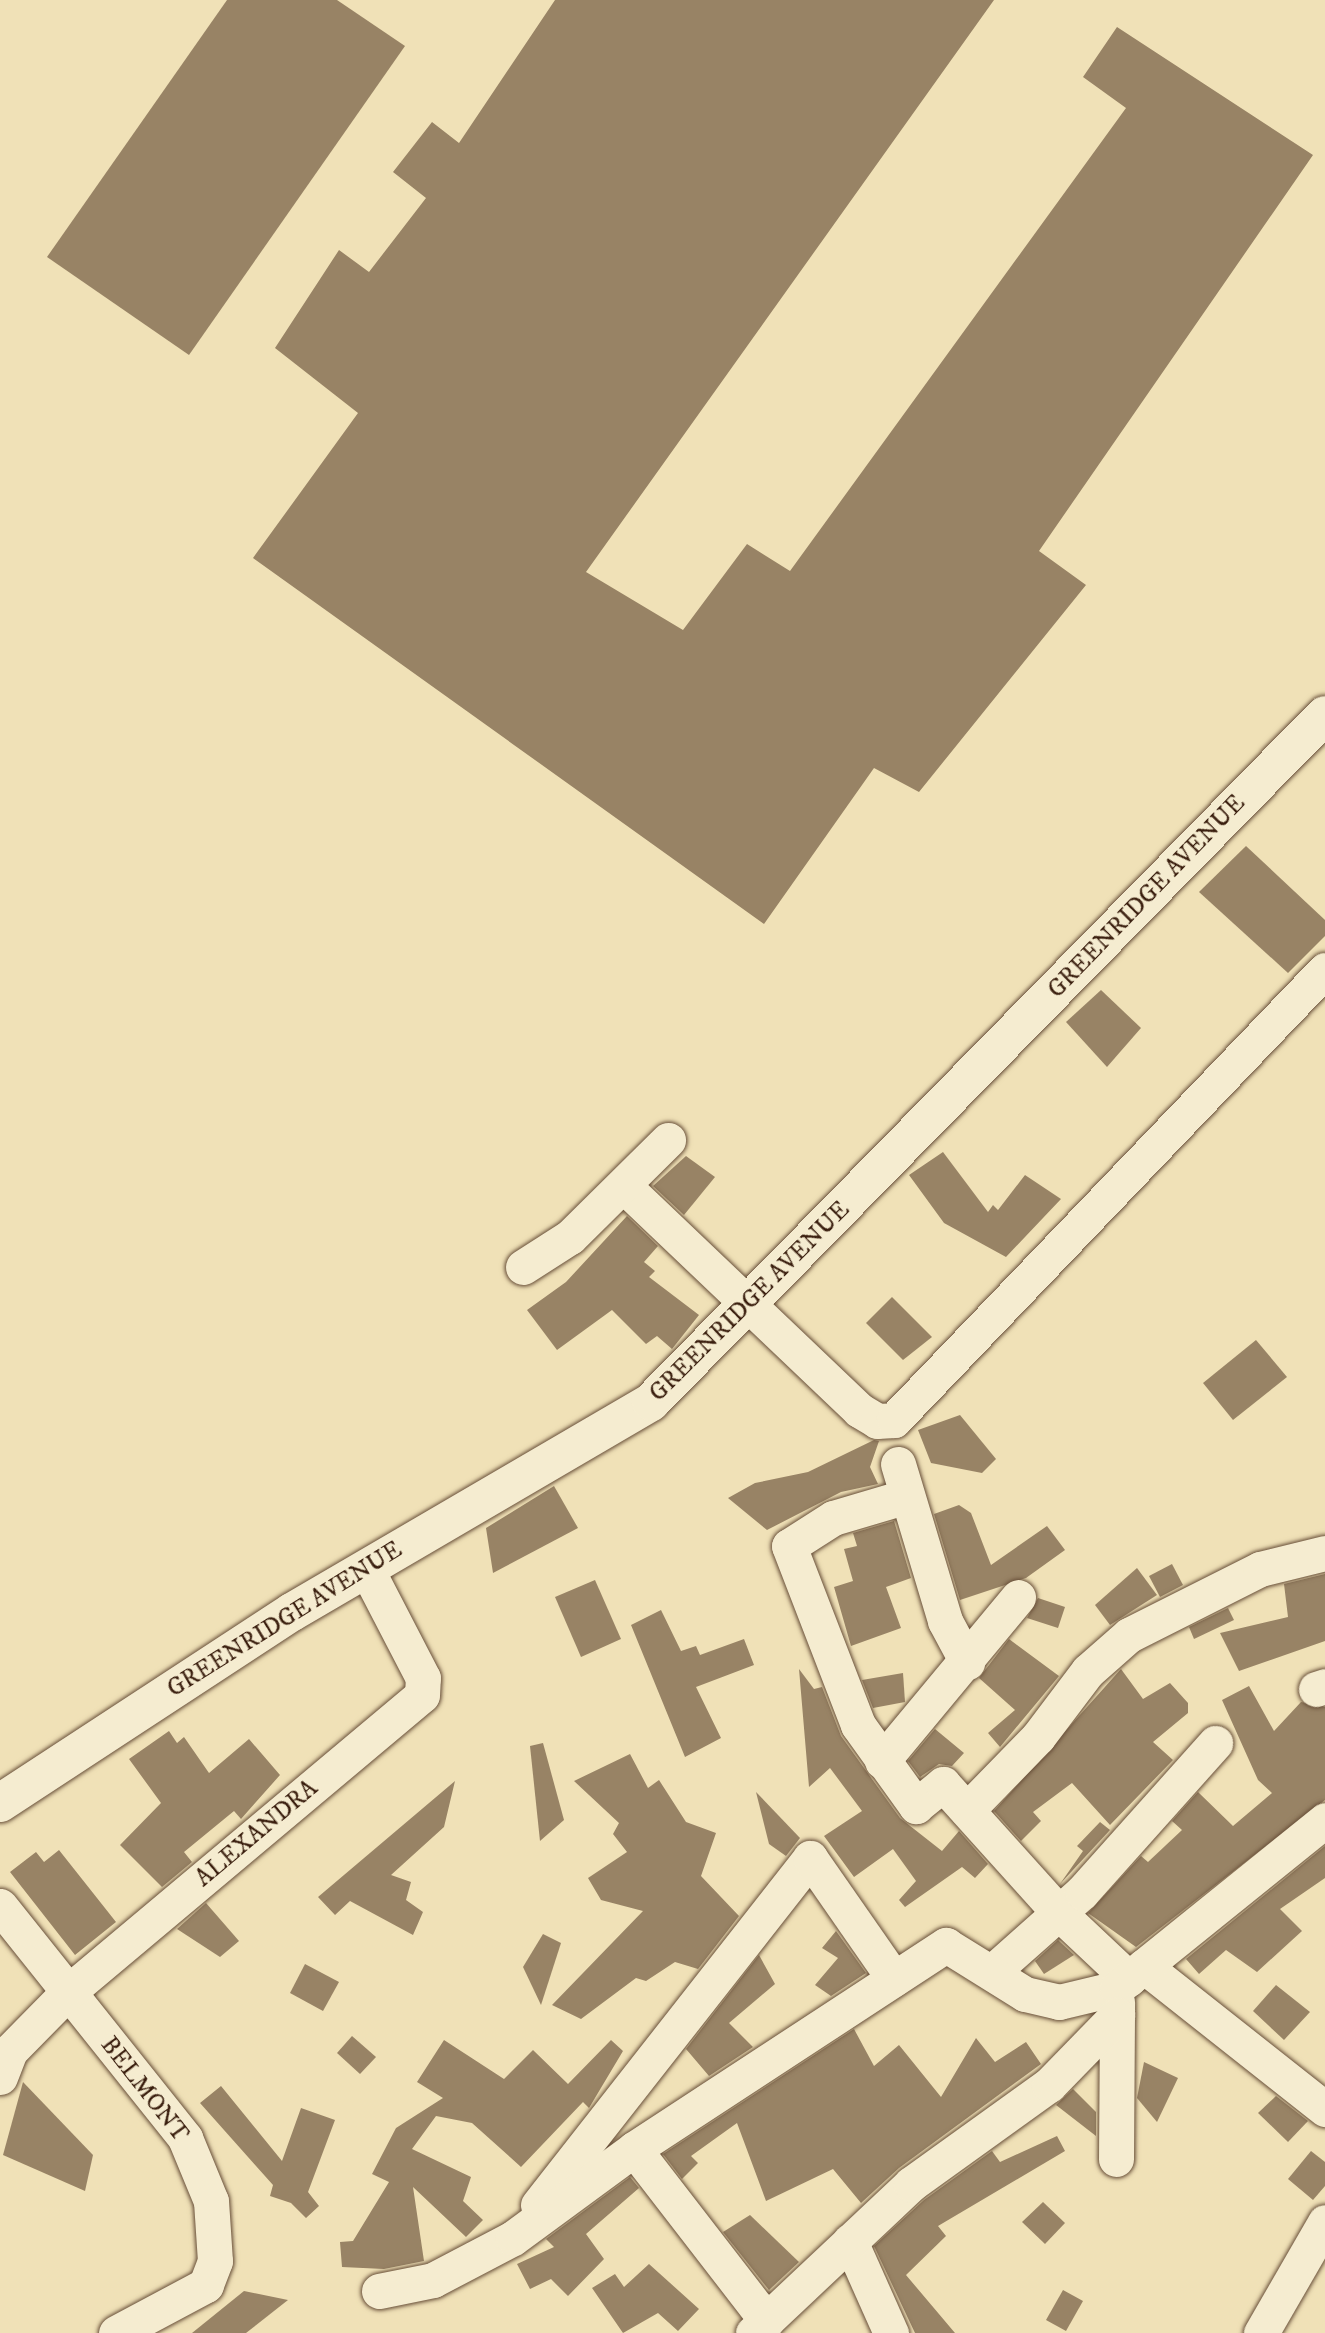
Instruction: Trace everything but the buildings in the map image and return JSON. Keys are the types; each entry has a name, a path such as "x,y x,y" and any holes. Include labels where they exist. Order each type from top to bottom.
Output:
{"street":[{"name":"GREENRIDGE AVENUE","path":"0,1803 366,1568 652,1402 1325,715"},
{"path":"624,1186 746,1309 859,1410 877,1421 894,1420 1320,990"},
{"path":"523,1267 570,1237 668,1140"},
{"path":"967,1662 946,1621 901,1481 833,1518 789,1546 858,1725 916,1806 943,1784 1127,1987 1325,2109"},
{"path":"967,1810 1038,1737 1088,1671 1129,1635 1260,1569 1325,1553"},
{"name":"ALEXANDRA","path":"0,2077 9,2051 67,1993 422,1695 423,1678 366,1568"},
{"path":"882,1761 967,1662 1018,1597"},
{"path":"992,1972 1059,1913 1215,1743"},
{"path":"634,2149 760,2327 911,2183 1049,2085 1127,1987 1325,1820"},
{"path":"513,2238 810,1858 894,1979"},
{"name":"BELMONT","path":"0,1906 185,2138 211,2201 215,2261 206,2285 116,2333"},
{"path":"379,2291 433,2280 513,2238 634,2149 946,1945 1025,1994 1059,2001 1127,1987"},
{"path":"1116,2159 1127,1987"},
{"path":"1261,2333 1325,2222"},
{"path":"850,2241 891,2333"}]}
